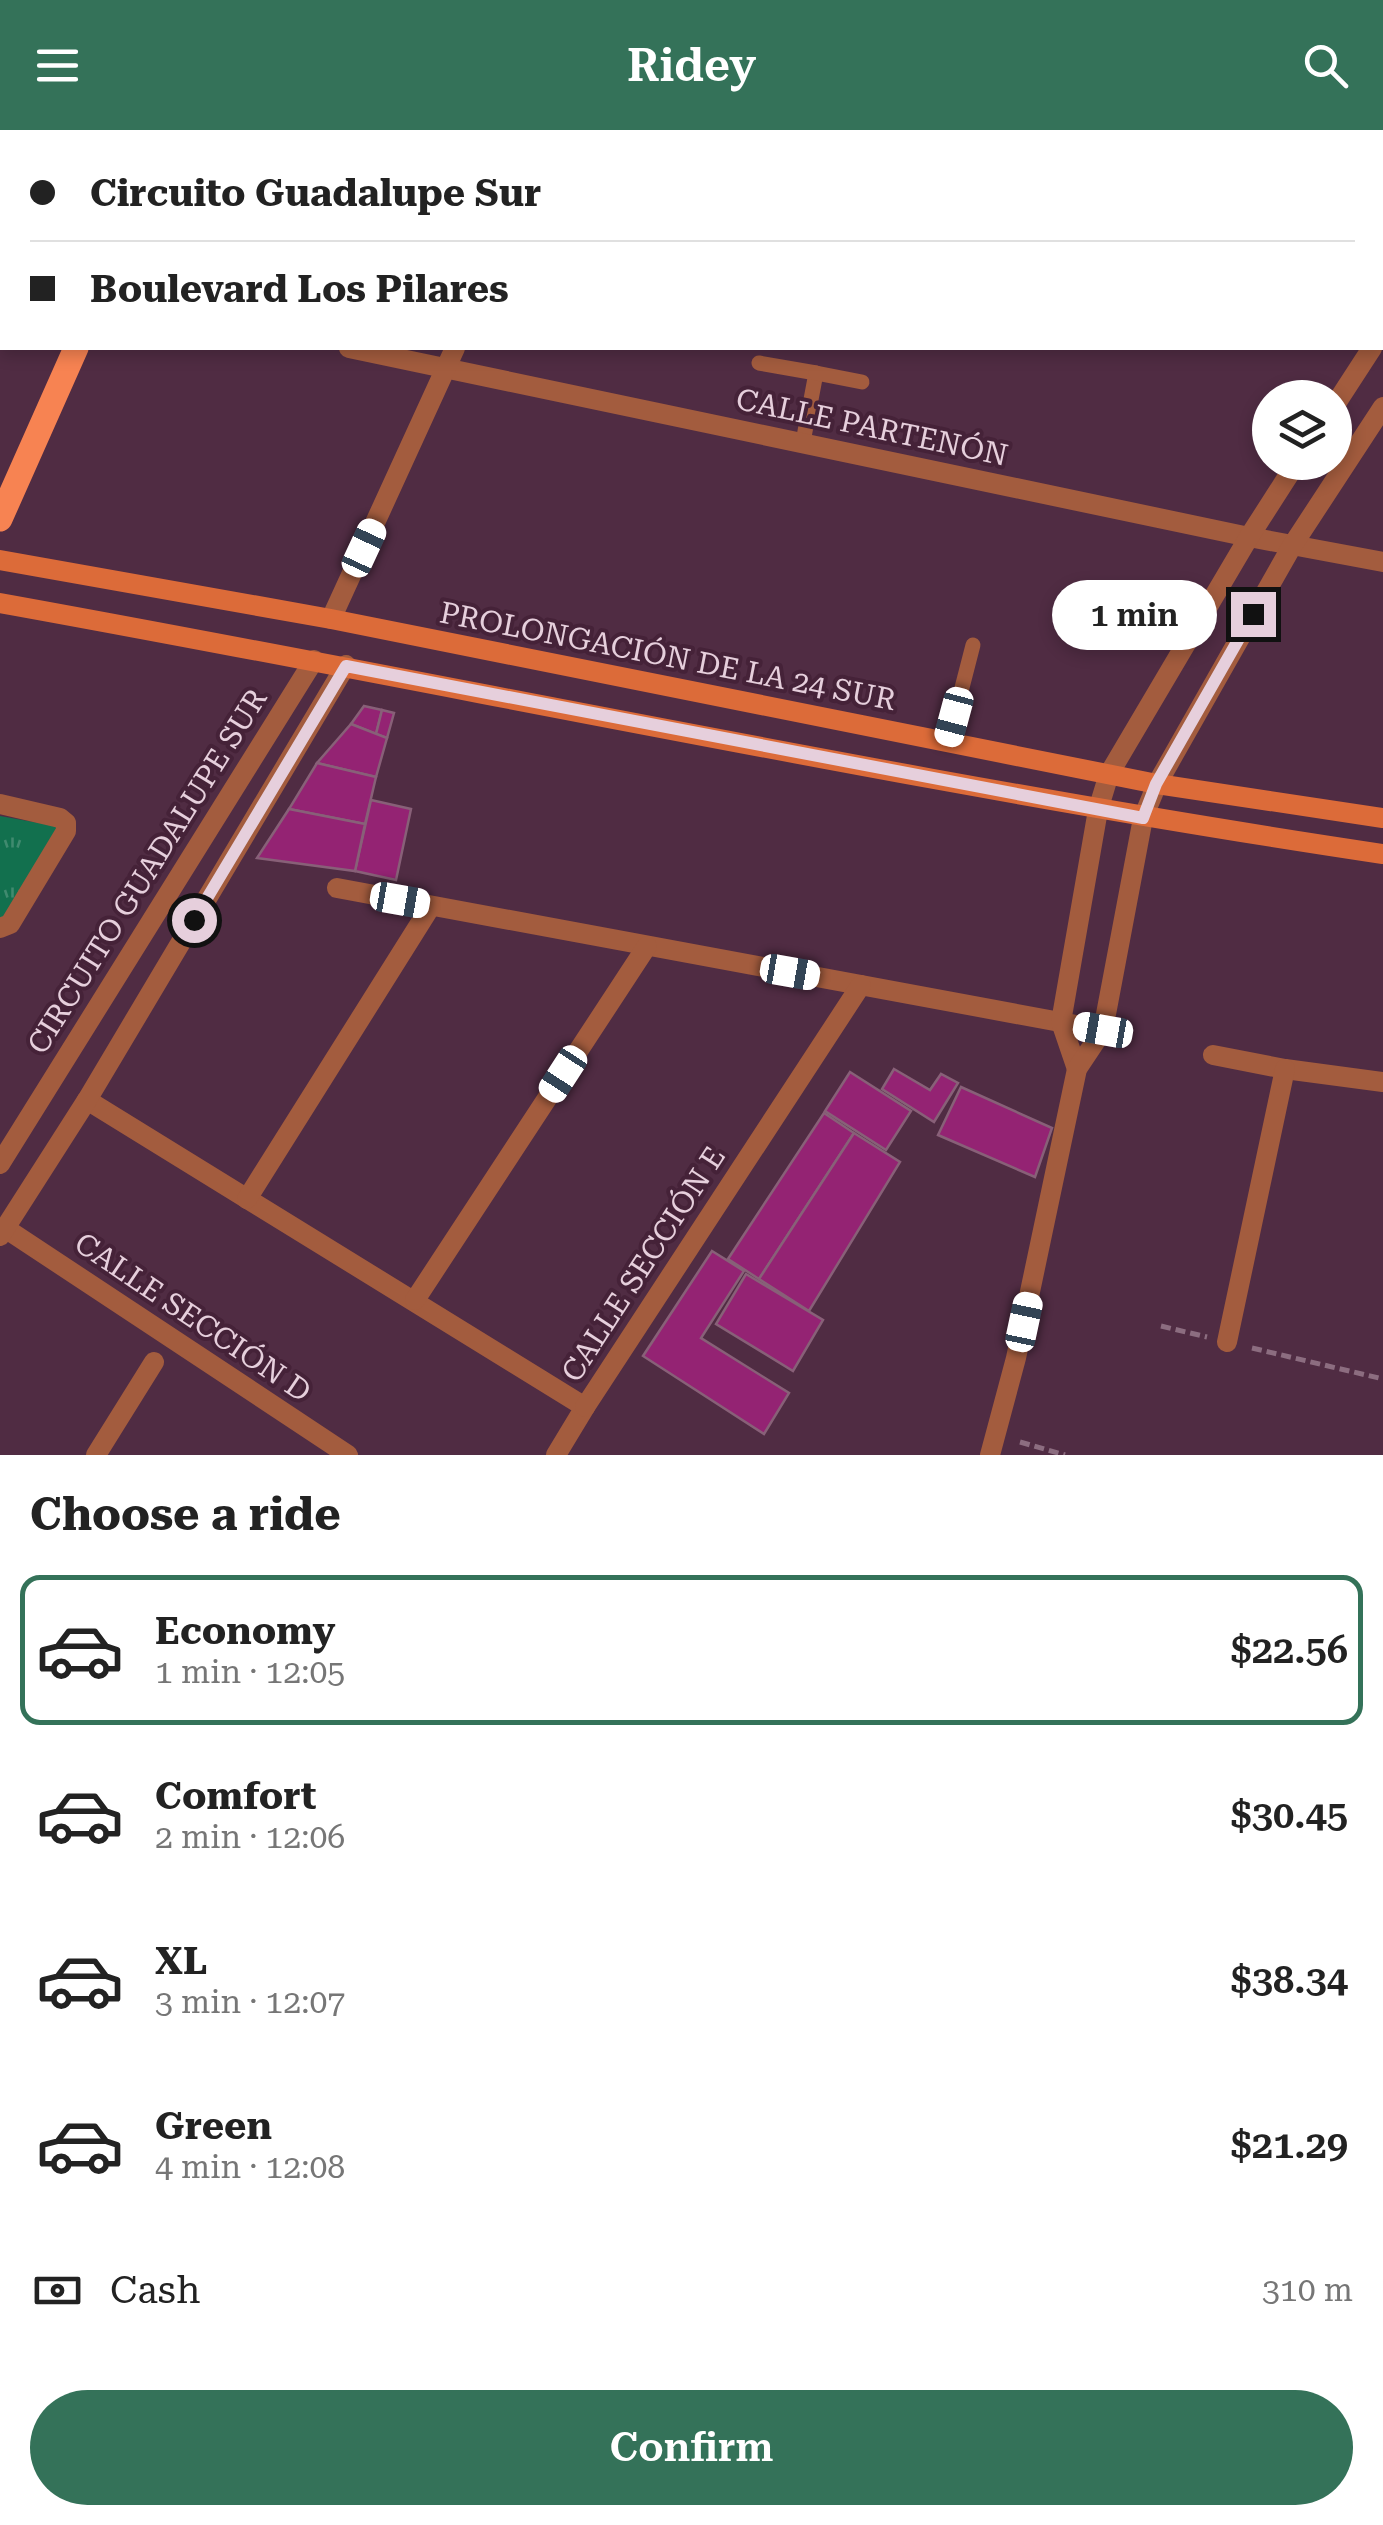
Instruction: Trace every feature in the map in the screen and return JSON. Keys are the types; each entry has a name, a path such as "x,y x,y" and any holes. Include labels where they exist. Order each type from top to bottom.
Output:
{"main road":[{"path":"0,518 75,350"},
{"name":"PROLONGACIÓN DE LA 24 SUR","path":"0,560 331,619 1156,784 1383,818"},
{"path":"0,603 1098,810 1383,854"}],"street":[{"name":"CALLE PARTENÓN","path":"358,350 1383,562"},
{"path":"331,619 454,350"},
{"path":"1351,380 1371,350"},
{"path":"993,1445 1016,1358 1078,1068 1103,1030 1143,818 1156,784 1292,546 1383,407"},
{"path":"1078,1068 1061,1022 1098,810 1109,774 1285,480"},
{"name":"CIRCUITO GUADALUPE SUR","path":"0,1164 314,660"},
{"name":"CIRCUITO GUADALUPE SUR","path":"3,1232 138,1016 346,666"},
{"path":"0,804 60,818 66,823 66,830 10,924 0,928"},
{"path":"337,888 1103,1030"},
{"path":"247,1199 431,906"},
{"path":"415,1300 648,946"},
{"name":"CALLE SECCIÓN E","path":"87,1100 586,1407 861,985"},
{"path":"104,997 138,1016"},
{"path":"1213,1055 1285,1070 1383,1082"},
{"path":"1227,1342 1285,1070"},
{"name":"CALLE SECCIÓN D","path":"3,1232 348,1455"},
{"name":"CALLE SECCIÓN D","path":"96,1455 154,1362"},
{"path":"556,1455 586,1407"}],"lane":[{"path":"759,363 862,382"},
{"path":"803,442 816,373"},
{"path":"948,742 972,645"}],"path":[{"path":"1161,1326 1383,1379"},
{"path":"993,1445 1065,1455"}],"green space":[{"path":"0,816 61,827 0,922"}],"building":[{"path":"364,706 382,710 376,734 351,724"},
{"path":"382,710 394,713 387,738 376,734"},
{"path":"351,724 387,738 376,777 317,763"},
{"path":"317,763 376,777 365,824 289,809"},
{"path":"371,800 411,809 396,880 355,871"},
{"path":"289,809 365,824 355,871 257,858"},
{"path":"894,1069 930,1090 941,1074 958,1083 934,1122 882,1089"},
{"path":"850,1072 911,1111 886,1150 825,1111"},
{"path":"961,1087 1052,1128 1035,1177 938,1135"},
{"path":"824,1113 854,1133 759,1279 728,1259"},
{"path":"854,1133 900,1162 809,1311 759,1279"},
{"path":"712,1251 744,1271 701,1338 789,1393 764,1434 643,1356"},
{"path":"746,1274 823,1320 793,1371 716,1324"}],"route":[{"path":"194,920 346,666 1143,818 1156,784 1253,614"}]}
